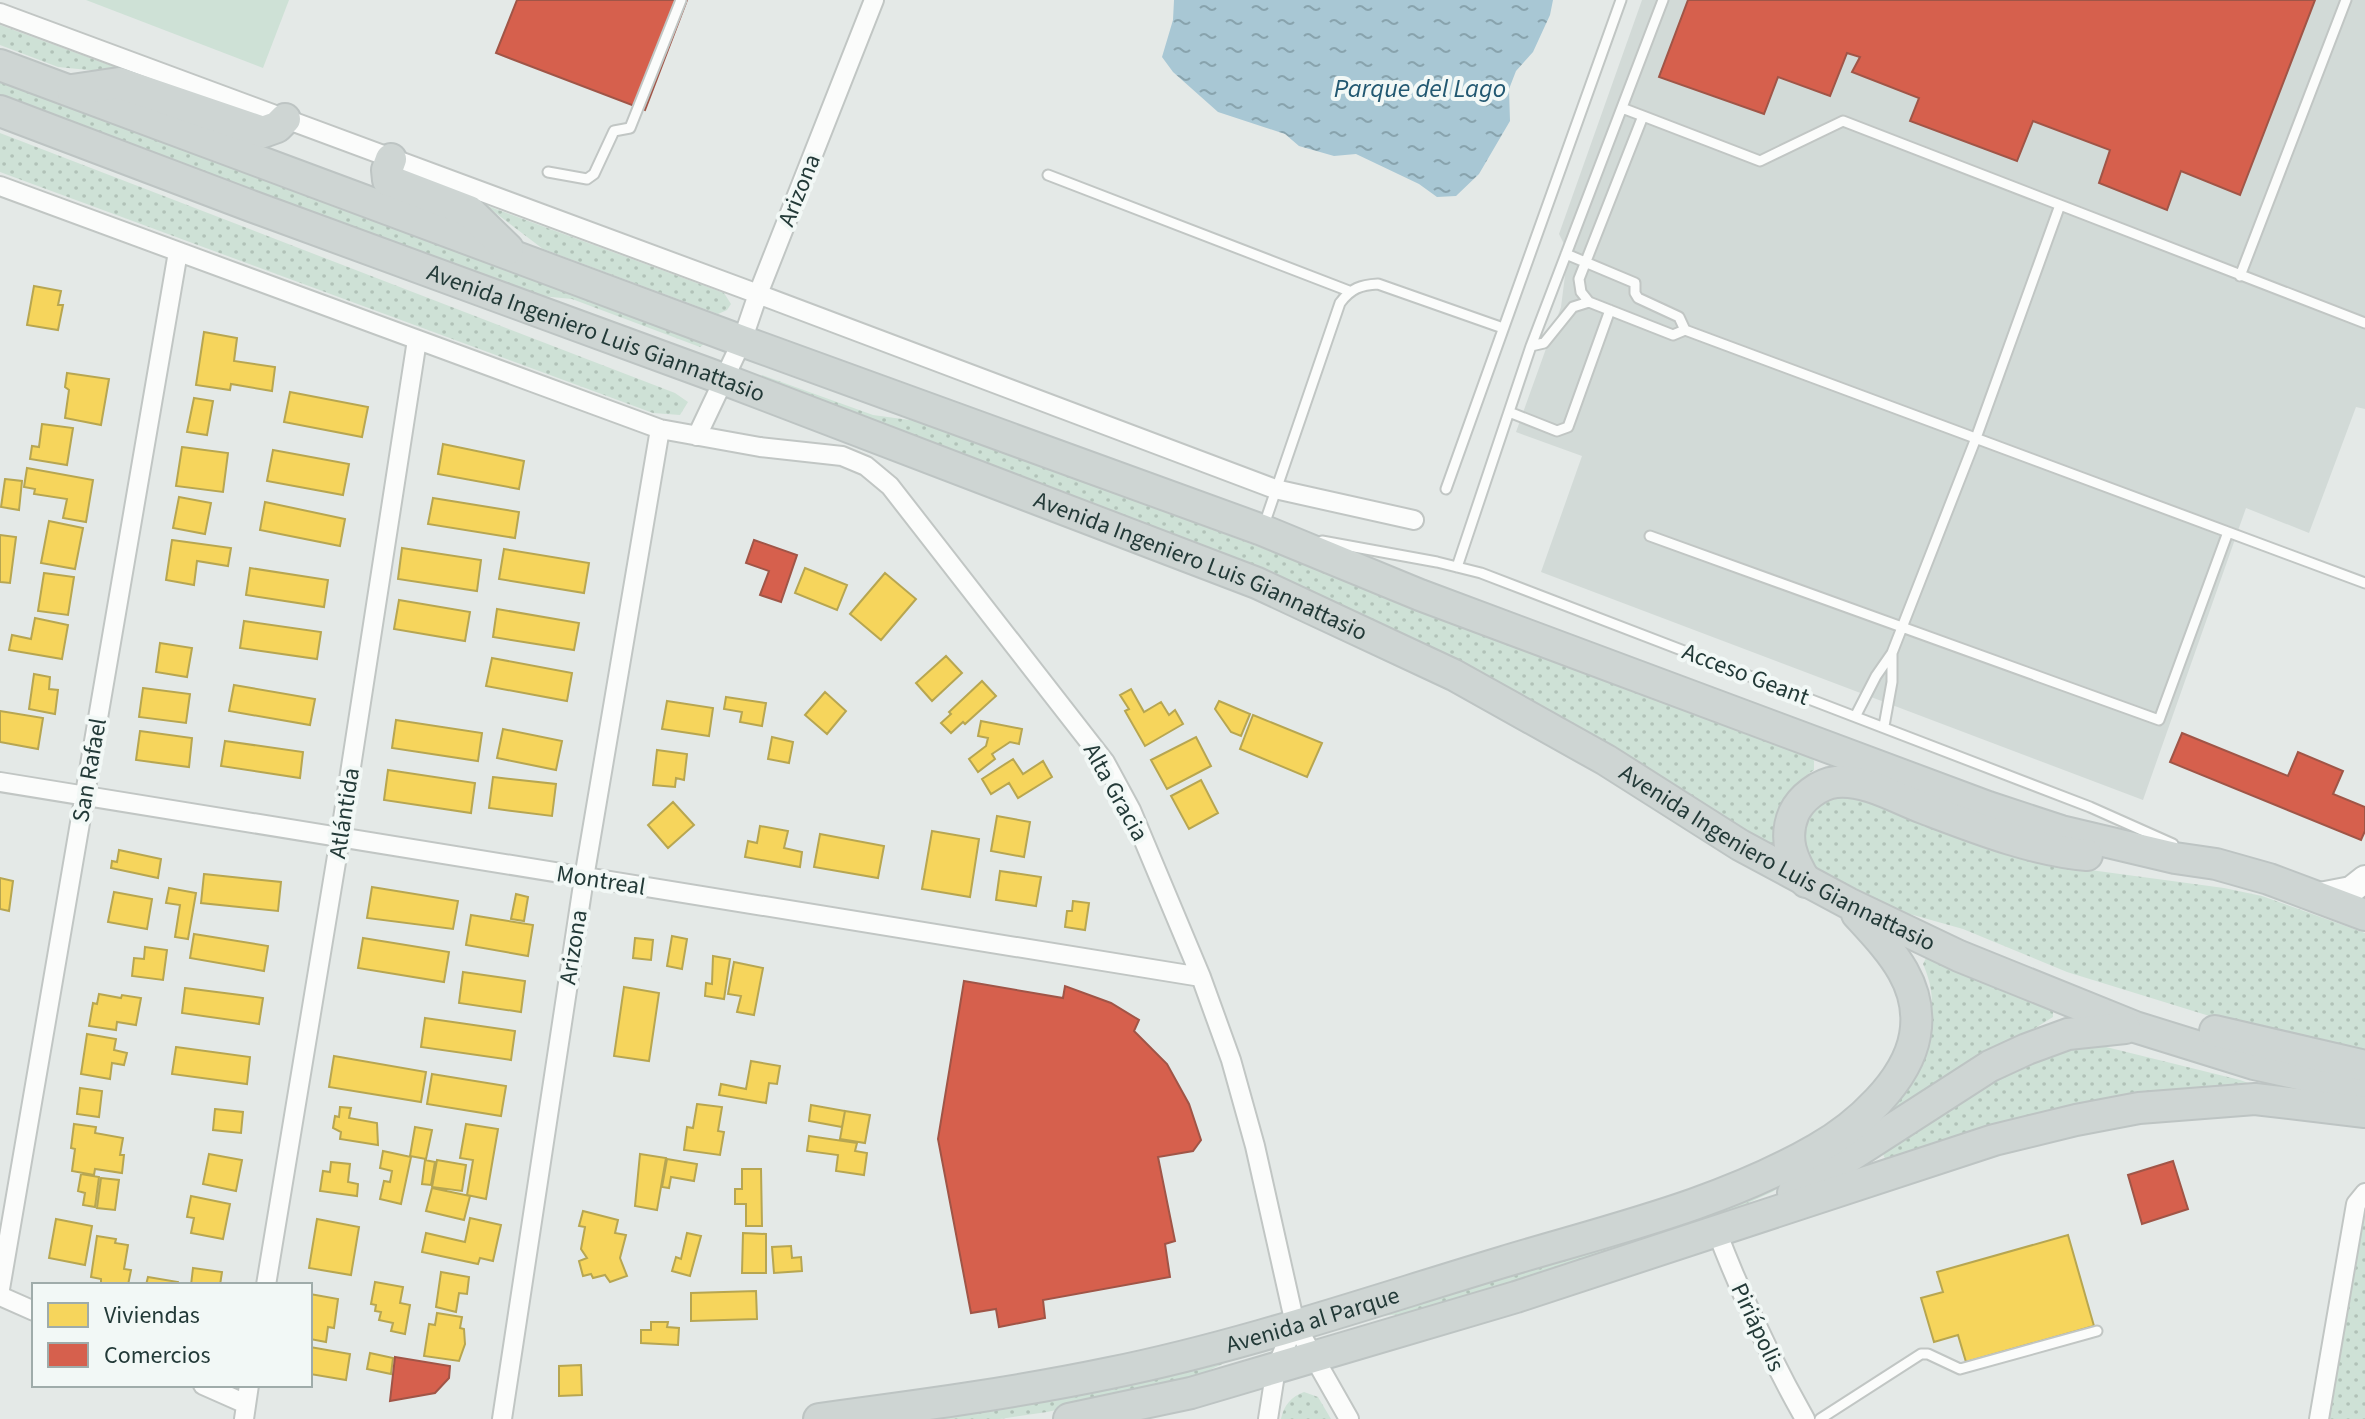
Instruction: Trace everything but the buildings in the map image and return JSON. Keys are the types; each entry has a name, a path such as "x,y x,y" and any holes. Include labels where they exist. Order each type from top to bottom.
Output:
{"main road":[{"name":"Avenida Ingeniero Luis Giannattasio","path":"0,65 742,341 1262,530 1420,595 1988,807 2061,831 2175,858 2216,864 2320,896 2365,915"},
{"path":"68,90 119,83 263,132 277,127 285,119"},
{"name":"Avenida Ingeniero Luis Giannattasio","path":"0,111 723,379 1257,583 1360,628 1454,675 1548,727 1806,882 1959,956 2135,1027 2254,1064 2365,1089"},
{"path":"391,159 387,170 388,180 469,211 515,256"},
{"path":"1806,882 1793,861 1789,846 1788,832 1792,818 1807,796 1835,782 1852,782 1880,790 2040,848 2086,855 2133,848"},
{"name":"Avenida al Parque","path":"1069,1419 1191,1393 1276,1368 1305,1340 1706,1200 1791,1164 1832,1140 1868,1113 1904,1064 1915,1037 1913,990 1904,970 1887,945 1848,903"},
{"path":"1895,925 1962,937 2136,1007 2199,1027 2365,1066"},
{"path":"1717,1232 1792,1194 1990,1066 2027,1049 2068,1034 2135,1027 2199,1027"},
{"path":"1717,1232 1994,1140 2139,1108 2255,1099 2365,1112"},
{"name":"Avenida al Parque","path":"819,1419 965,1400 1305,1340 1531,1293 1717,1232"}],"street":[{"name":"Arizona","path":"697,436 742,341 874,0"},
{"path":"0,13 1275,489 1414,520"},
{"path":"0,186 660,429 697,436"},
{"name":"San Rafael","path":"0,1289 178,252"},
{"name":"Atlántida","path":"266,1283 340,838 417,340"},
{"name":"Arizona","path":"502,1419 584,878 660,429"},
{"name":"Alta Gracia","path":"697,436 842,456 866,466 890,486 1105,762 1131,810 1201,977 1231,1060 1305,1340 1349,1419"},
{"name":"Montreal","path":"0,782 1201,977"},
{"path":"2320,896 2351,890 2365,879"},
{"path":"2319,1419 2356,1204 2365,1193"},
{"name":"Piriápolis","path":"1717,1232 1751,1316 1805,1419"},
{"path":"0,1296 32,1310"},
{"path":"1268,1419 1276,1368"},
{"path":"208,1387 246,1403"}],"lane":[{"path":"548,172 587,179 594,174 614,131 630,128 681,0"},
{"path":"1446,489 1621,0"},
{"path":"1457,567 1531,346 1663,0"},
{"path":"2240,276 2346,0"},
{"path":"1622,108 1760,161 1843,121 2365,323"},
{"path":"1643,116 1579,279 1581,292 1589,302 1673,335 1685,330 2365,583"},
{"path":"1048,175 1349,291"},
{"path":"1856,715 1892,653 1976,438 2060,205"},
{"path":"1566,254 1635,283 1638,298 1679,317 1685,330"},
{"path":"1262,530 1340,303 1349,291 1363,285 1378,284 1503,328"},
{"path":"1531,346 1544,343 1573,307 1589,302"},
{"path":"1509,412 1557,431 1568,427 1610,310"},
{"name":"Acceso Geant","path":"1262,530 1481,573 2090,807 2216,864"},
{"path":"1650,536 2159,720 2228,532"},
{"path":"1884,726 1892,682 1892,653"},
{"path":"1820,1419 1921,1354 1928,1354 1960,1369 2097,1331"}],"shaded area":[{"path":"1642,0 2365,0 2365,409 2356,407 2309,533 2246,508 2143,800 1541,572 1582,456 1516,432 1561,307 1568,252 1559,234"}],"green space":[{"path":"86,0 289,0 263,68"},
{"path":"0,25 208,101 119,73 58,67 0,45"},
{"path":"0,78 705,343 700,347 572,299 531,295 0,97"},
{"path":"0,133 675,393 688,402 680,415 653,413 0,172"},
{"path":"401,174 724,293 731,304 718,314 543,249 489,208"},
{"path":"762,375 873,415 924,422 1807,751 1814,761 1814,770 1788,795 1775,849 1558,717 761,378"},
{"path":"1849,794 2068,867 2262,896 2365,933 2365,1054 2258,1031 2067,972 1963,929 1899,911 1860,895 1816,868 1803,846 1805,819 1822,799"},
{"path":"1926,958 2053,1010 2053,1017 1772,1192 1706,1222 1418,1313 1378,1316 1338,1328 1736,1201 1926,1049 1932,1006 1923,964"},
{"path":"2098,1045 2240,1080 2251,1084 2252,1088 1887,1160 1884,1157 1883,1152 1905,1136 1985,1085 2043,1058"},
{"path":"2365,1185 2365,1419 2321,1419"},
{"path":"1269,1349 1233,1359 1184,1382 1047,1412 1000,1419 907,1419"},
{"path":"1304,1392 1318,1397 1331,1419 1281,1419 1289,1402"}],"water":[{"name":"Parque del Lago","path":"1174,0 1553,0 1550,15 1533,52 1516,71 1509,89 1510,121 1479,174 1456,196 1437,197 1419,184 1356,154 1334,156 1299,146 1285,134 1218,112 1173,72 1162,57 1173,20"}]}
